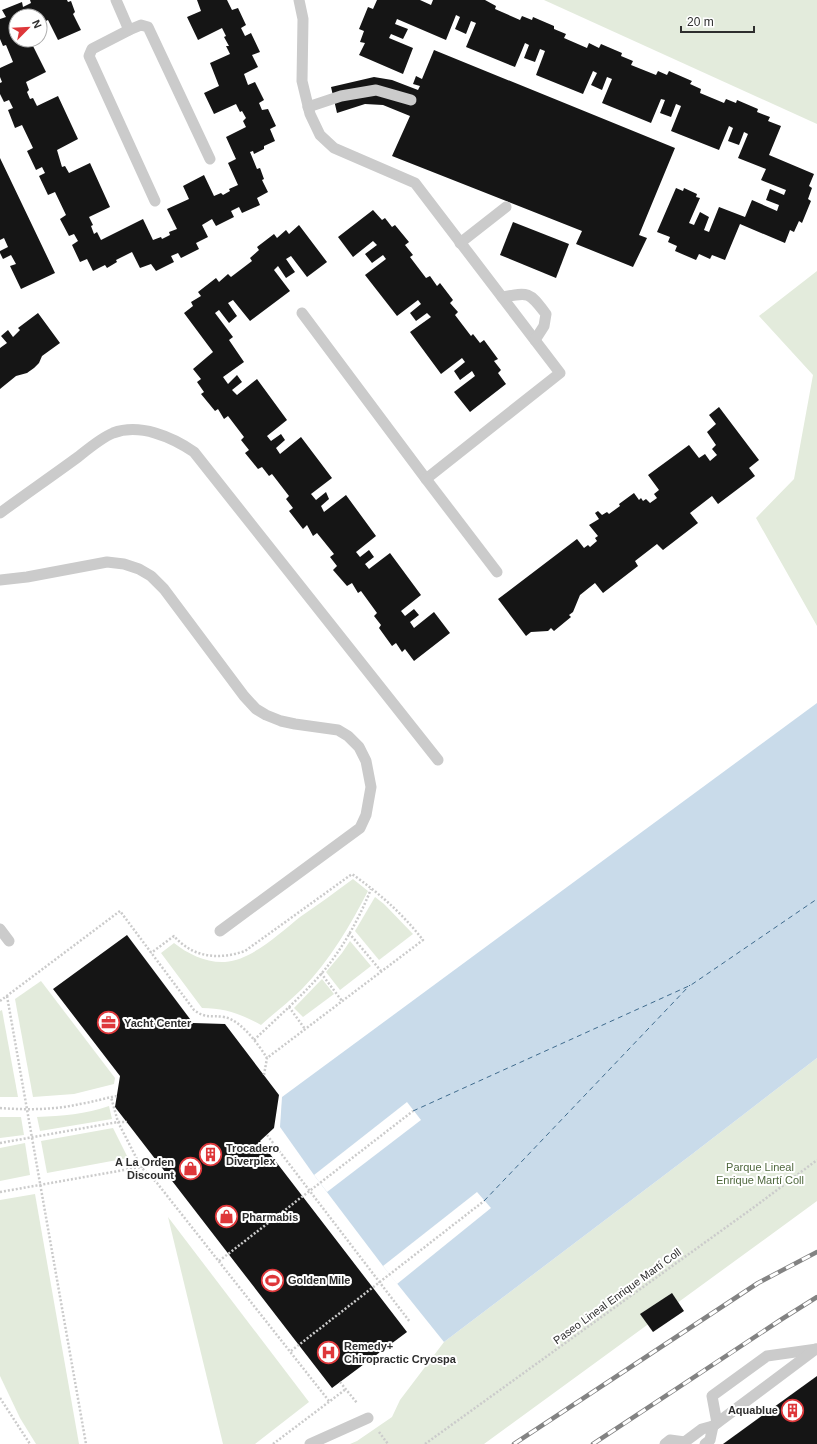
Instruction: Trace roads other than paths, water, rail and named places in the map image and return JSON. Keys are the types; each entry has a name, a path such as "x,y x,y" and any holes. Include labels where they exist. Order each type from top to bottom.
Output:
{"lane":[{"path":"116,0 129,30"},
{"path":"299,0 303,19 302,81 310,114 320,135 334,148 415,183 560,373 426,479"},
{"path":"155,201 89,56 92,49 141,25 148,27 210,159"},
{"path":"308,107 341,96 376,90 411,100"},
{"path":"460,243 506,207"},
{"path":"502,297 523,293 532,297 546,314 544,326 535,340"},
{"path":"302,313 497,572"},
{"path":"0,513 113,433 133,430 147,432 184,444 194,452 438,760"},
{"path":"0,580 26,577 107,562 124,564 139,569 152,576 164,589 244,696 256,709 281,721 338,730 348,736 359,747 366,761 371,787 366,815 360,828 220,931"},
{"path":"0,929 9,941"},
{"path":"665,1444 670,1440 683,1443 702,1429 715,1425 817,1349"},
{"path":"705,1444 710,1440 715,1425 712,1396 767,1356 817,1349"},
{"path":"310,1444 368,1418"}],"water":[{"path":"817,703 817,1058 444,1342 383,1266 314,1175 280,1127 282,1097"}],"railway":[{"path":"514,1444 758,1283 817,1252"},
{"path":"593,1444 817,1297"}],"place":[{"name":"Yacht Center","path":"108,1023"},
{"name":"Trocadero Diverplex","path":"211,1154"},
{"name":"A La Orden Discount","path":"190,1168"},
{"name":"Pharmabis","path":"226,1217"},
{"name":"Golden Mile","path":"273,1280"},
{"name":"Remedy+ Chiropractic Cryospa","path":"328,1352"},
{"name":"Aquablue","path":"793,1410"}],"park label":[{"name":"Parque Lineal Enrique Martí Coll","path":"760,1173"}]}
